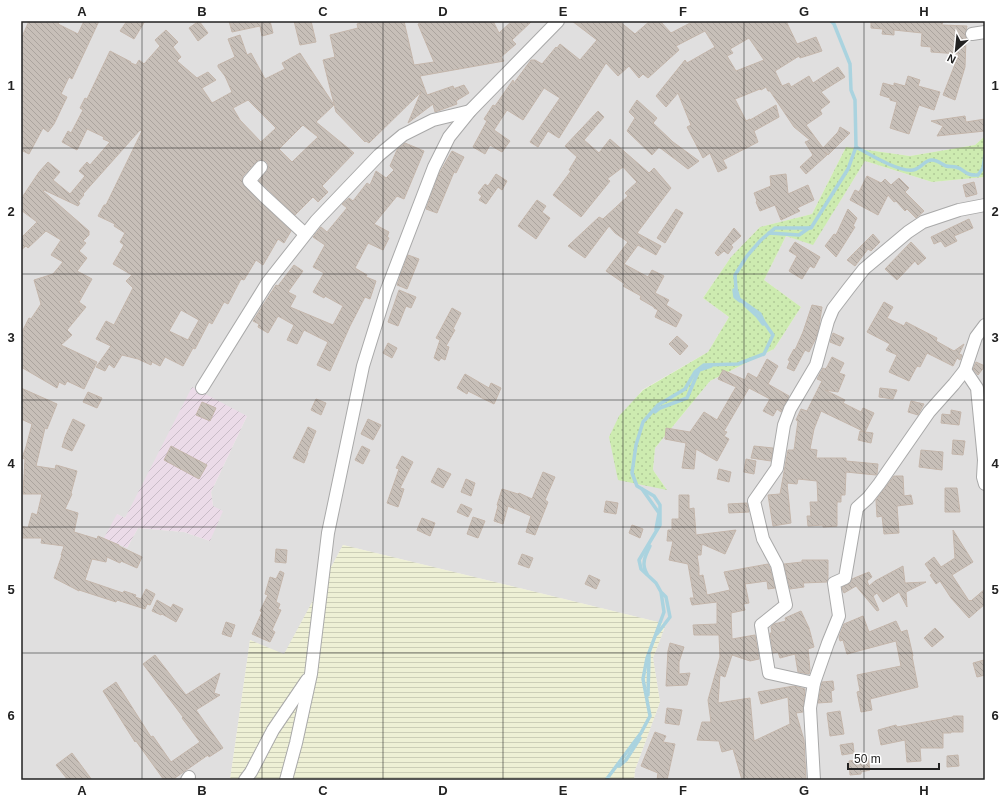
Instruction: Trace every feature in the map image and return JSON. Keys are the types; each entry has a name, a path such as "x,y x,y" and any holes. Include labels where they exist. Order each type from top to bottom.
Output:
{"street":[{"path":"286,780 296,743 311,674 328,533 363,366 386,292 434,167 449,137 470,111 558,21"},
{"path":"972,34 985,32"},
{"path":"202,388 268,282 305,234 379,155 403,135 433,120 470,111"},
{"path":"261,167 249,181 305,234"},
{"path":"814,683 769,673 761,625 786,605 777,565 763,539 754,501 777,468 784,425 790,409 816,365 828,320 833,309 849,288 864,269 908,232 923,222 959,210 985,205"},
{"path":"814,780 810,708 814,683 839,616 834,583 845,578 857,508 868,498 879,484 929,412 965,370 976,337 985,325"},
{"path":"965,370 978,388 984,460 983,478 985,484"},
{"path":"245,780 251,772 273,730 311,674"}],"shaded area":[{"path":"21,21 985,21 985,136 975,145 910,156 846,147 812,214 760,227 731,257 703,298 729,317 708,352 642,390 609,437 667,490 653,470 655,448 710,381 774,349 801,307 764,280 786,236 813,244 865,161 932,182 985,177 985,780 634,780 635,770 660,702 653,658 666,624 343,545 284,655 250,640 230,780 21,780","holes":["247,416 211,492 213,506 210,541 184,532 138,528 127,548 117,514 124,518"]},
{"path":"192,387 247,416 211,492 213,506 223,511 210,541 184,532 138,528 127,548 104,538 117,514 125,518"}],"green space":[{"path":"985,136 985,177 932,182 865,161 813,245 786,236 764,280 801,307 774,349 710,381 655,448 653,470 667,490 618,480 609,437 619,416 643,390 708,352 729,317 703,298 731,257 760,227 812,214 846,147 910,156 975,145"},
{"path":"343,545 666,624 653,658 660,702 635,770 634,780 230,780 250,640 284,654"}],"building":[{"path":"29,21 60,21 58,24 78,34 84,21 99,21 72,79 69,77 61,94 67,97 54,124 48,132 43,128 29,154 21,150 21,39"},
{"path":"127,21 145,21 134,39 120,31"},
{"path":"199,21 208,33 198,41 189,28"},
{"path":"229,21 270,21 273,33 262,36 260,26 232,32"},
{"path":"294,21 311,21 316,42 300,45"},
{"path":"365,21 404,21 414,65 434,62 418,24 425,21 493,21 499,33 512,21 532,21 512,40 516,44 501,57 504,61 420,76 427,95 453,86 453,89 464,85 469,93 456,101 457,104 435,112 433,104 408,123 421,92 369,143 366,141 365,142 336,112 323,60 335,57 330,35 358,28 357,24"},
{"path":"572,21 619,21 635,34 650,21 660,21 671,33 694,21 786,21 797,44 816,37 822,51 800,58 799,56 775,71 782,86 789,83 791,87 809,76 813,83 838,67 845,77 821,92 830,102 820,110 822,114 806,125 823,148 838,132 840,127 850,133 828,155 825,152 827,155 806,174 800,167 813,155 805,142 810,140 794,127 766,87 735,99 746,121 776,105 779,117 754,131 758,142 723,160 727,168 718,172 710,153 703,158 687,127 691,125 678,93 666,107 656,96 685,60 687,63 715,47 705,31 676,46 679,50 648,78 643,74 639,78 629,66 618,76 606,63 559,138 548,131 538,147 530,142 560,98 544,88 523,120 507,110 494,130 510,141 502,152 490,145 485,154 473,147 487,121 484,119 493,105 495,106 513,80 514,83 531,60 535,60 542,64 560,44 580,60 597,40","holes":["749,38 764,60 736,71 727,56 733,53 730,49"]},
{"path":"871,21 943,21 942,25 967,26 965,35 965,67 955,100 943,95 959,54 931,52 931,47 921,46 922,33 894,30 894,35 882,34 883,29 871,28"},
{"path":"166,30 178,42 173,47 181,57 177,61 197,78 208,72 216,80 202,88 212,103 232,92 225,76 218,67 218,65 235,57 228,39 240,35 247,55 251,53 265,79 285,69 282,63 300,53 334,105 316,122 354,153 322,186 328,192 318,202 313,197 295,215 259,181 268,169 268,164 266,161 258,160 243,176 242,180 244,186 291,231 284,243 278,239 263,265 256,260 244,280 241,279 228,304 224,302 212,324 209,322 195,349 193,348 183,366 165,357 160,366 152,362 151,365 138,359 122,355 114,368 109,364 105,371 96,367 111,346 96,339 106,321 114,325 133,288 126,281 132,275 113,264 124,245 120,242 125,233 114,226 115,224 98,216 104,205 106,205 142,131 140,130 83,194 84,195 78,202 80,203 78,206 44,190 43,191 89,231 89,235 83,241 86,243 79,251 87,258 77,271 92,279 79,302 86,307 67,330 72,335 61,345 97,362 84,389 67,381 65,385 59,382 57,388 21,367 21,334 29,318 31,319 41,304 34,280 53,274 63,262 51,255 61,240 46,231 28,248 26,246 21,250 21,238 37,222 21,210 21,199 39,172 48,162 60,172 53,180 70,194 85,176 79,171 87,162 90,165 110,142 103,139 104,137 87,129 77,150 62,142 68,131 71,133 83,110 80,108 85,98 87,99 110,51 131,62 130,64 136,65 139,60 144,64 160,46 155,40","holes":["248,100 276,128 261,142 240,120 233,108","303,125 318,137 292,162 279,149","181,310 199,320 188,340 169,331"]},
{"path":"908,76 920,80 918,86 940,92 934,110 919,105 909,134 890,128 897,102 880,95 883,83 894,86 894,83 905,86"},
{"path":"637,100 657,118 653,123 673,142 699,161 688,169 659,147 652,155 627,131 635,118 629,112"},
{"path":"598,111 604,117 584,140 599,153 610,139 649,173 654,168 671,188 637,233 661,246 656,255 638,245 624,264 648,277 652,270 664,276 655,293 669,300 666,305 682,315 676,327 655,317 658,310 640,299 641,296 623,286 625,284 606,271 628,242 615,233 609,226 585,258 568,246 599,217 603,219 628,196 625,193 637,182 623,167 607,179 610,181 581,217 553,195 571,171 569,170 577,157 565,146"},
{"path":"965,116 966,122 985,119 985,131 937,136 943,126 931,121"},
{"path":"405,143 424,151 404,199 397,196 374,224 389,232 387,237 389,238 383,250 368,243 355,268 367,275 366,277 376,281 370,299 365,297 330,371 317,365 328,342 304,330 297,344 287,340 294,325 278,316 268,333 258,327 259,324 253,321 276,285 278,286 294,265 303,271 288,292 296,296 290,307 333,325 343,306 325,296 324,298 313,292 324,273 313,267 325,245 313,237 321,227 327,232 347,208 342,204 349,198 353,201 367,183 370,185 376,171 386,178 394,170 390,166 397,150"},
{"path":"452,151 464,157 456,173 454,172 437,213 426,209 439,174"},
{"path":"496,174 507,181 502,190 498,187 486,204 479,200 482,196 478,193 485,184 488,186"},
{"path":"786,174 788,194 808,185 814,200 797,208 800,211 781,220 775,205 760,211 754,193 771,186 770,176"},
{"path":"867,176 881,183 885,179 891,185 899,178 909,188 905,192 924,211 916,218 907,209 905,211 896,201 894,202 888,195 878,215 850,200 855,190 859,192"},
{"path":"974,182 977,194 966,197 963,185"},
{"path":"537,200 546,206 542,212 550,218 536,239 518,226"},
{"path":"676,209 683,213 665,243 657,238"},
{"path":"848,209 857,218 853,226 855,227 836,257 825,246 834,234 836,235"},
{"path":"969,219 973,228 954,236 957,241 945,247 941,241 934,244 931,237"},
{"path":"734,228 741,236 731,245 733,247 728,254 724,251 718,256 715,253"},
{"path":"873,234 880,242 871,251 868,249 855,266 847,260"},
{"path":"795,242 820,257 814,268 810,266 802,279 789,271 797,256 789,251"},
{"path":"911,242 926,258 918,265 915,261 897,280 885,269"},
{"path":"408,255 419,259 407,289 397,285"},
{"path":"399,290 416,297 411,308 406,306 398,326 388,322"},
{"path":"884,302 893,307 887,318 904,326 906,322 937,338 936,341 954,351 964,344 959,354 962,355 960,360 957,358 953,366 927,353 920,367 917,366 909,381 889,372 897,355 886,350 890,344 867,332"},
{"path":"812,305 822,307 816,338 809,352 805,350 794,371 787,368 790,361 788,360 794,349 795,350 803,332"},
{"path":"452,308 461,313 453,329 455,330 446,346 449,347 445,360 441,358 439,361 434,358 440,340 436,338"},
{"path":"833,333 844,338 840,346 830,342"},
{"path":"677,336 688,346 680,355 669,344"},
{"path":"388,343 397,348 392,358 383,353"},
{"path":"832,357 844,363 839,373 845,375 838,392 825,390 845,400 843,403 861,412 863,408 874,413 865,432 821,411 814,429 810,449 817,450 816,458 846,458 846,461 878,464 877,474 846,472 845,495 841,495 841,502 837,502 837,526 808,526 807,516 811,516 810,502 818,502 817,481 798,479 797,484 787,483 791,523 773,526 768,495 780,494 788,450 794,450 798,421 796,420 801,409 807,411 822,381 817,379 823,368 825,369 827,367"},
{"path":"767,359 778,366 768,384 789,396 781,412 777,409 773,416 763,411 770,399 749,388 724,431 727,432 724,436 729,439 717,461 696,449 694,469 682,468 686,443 665,439 666,428 690,432 704,412 717,420 736,387 718,379 723,370 745,380 748,373 757,378"},
{"path":"976,362 985,366 978,375 973,369"},
{"path":"465,374 489,388 491,383 501,388 494,404 468,391 467,394 457,388"},
{"path":"21,388 57,404 47,429 45,428 36,466 55,469 56,465 77,471 72,494 65,509 78,513 74,532 97,539 98,536 142,557 137,568 107,557 106,562 92,559 85,580 123,593 124,591 136,595 135,597 141,599 146,589 155,594 150,605 147,604 145,609 117,600 116,602 79,591 54,578 64,546 41,543 42,538 21,538 21,526 28,528 32,513 37,515 42,494 23,494 25,459 22,458 32,424 21,419"},
{"path":"880,388 897,390 893,399 879,397"},
{"path":"88,392 102,398 97,408 83,402"},
{"path":"316,399 326,403 321,415 311,410"},
{"path":"911,401 924,404 918,415 908,412"},
{"path":"202,402 216,408 210,421 196,415"},
{"path":"951,410 961,412 959,425 941,423 942,414 951,415"},
{"path":"73,419 85,425 72,451 62,447"},
{"path":"368,419 381,425 373,440 361,434"},
{"path":"308,427 316,431 304,463 293,458"},
{"path":"860,431 873,433 871,443 858,440"},
{"path":"953,440 965,441 963,455 952,454"},
{"path":"171,446 207,465 199,479 164,460"},
{"path":"362,446 370,450 363,464 355,460"},
{"path":"754,446 773,448 771,461 751,458"},
{"path":"921,450 943,452 942,470 919,467"},
{"path":"402,456 413,462 400,488 404,489 398,507 387,503 399,469 396,468"},
{"path":"746,459 756,461 754,474 744,472"},
{"path":"438,468 451,474 443,488 431,482"},
{"path":"719,469 731,472 729,482 717,479"},
{"path":"543,472 555,477 545,500 548,502 535,535 526,532 531,516 508,506 503,524 494,521 502,489 518,494 519,493 532,499"},
{"path":"894,476 903,476 904,496 911,495 913,504 897,506 899,533 884,534 882,516 877,517 876,500"},
{"path":"466,479 475,483 471,496 461,492"},
{"path":"945,488 957,488 960,512 945,512"},
{"path":"679,495 689,495 689,509 694,508 696,535 736,530 725,554 702,544 701,555 697,555 699,576 703,575 707,595 730,590 724,572 768,564 770,568 775,588 768,589 767,581 745,584 749,603 743,604 745,610 731,613 732,639 755,635 759,659 750,661 732,655 725,677 720,675 718,703 750,698 754,741 790,724 788,697 761,704 758,692 794,686 805,689 803,712 796,713 804,740 806,780 742,780 733,749 722,752 719,741 697,740 702,722 711,722 708,700 720,657 719,635 694,635 693,625 717,624 717,602 692,605 690,598 694,598 688,564 669,560 673,541 667,541 668,530 672,530 672,519 679,519"},
{"path":"606,501 618,503 616,514 604,512"},
{"path":"747,503 749,512 729,513 728,504"},
{"path":"461,504 472,509 468,517 457,512"},
{"path":"473,517 485,521 478,538 467,534"},
{"path":"422,518 435,523 430,536 417,530"},
{"path":"632,525 643,529 640,538 629,533"},
{"path":"953,530 973,562 952,575 969,601 985,589 985,604 969,618 951,598 940,581 936,584 930,575 932,574 925,564 934,557 941,567 955,558"},
{"path":"276,549 287,550 286,563 275,562"},
{"path":"522,554 533,558 529,568 518,564"},
{"path":"802,560 828,560 827,582 803,583 804,587 790,589 784,564 802,562"},
{"path":"903,566 905,583 926,582 906,592 907,607 899,592 883,602 877,593 873,596 879,610 877,611 856,586 844,593 843,591 842,587 851,583 852,579 869,572 872,577 867,581 869,586 875,581"},
{"path":"280,571 284,573 276,602 280,604 278,609 281,610 272,630 275,632 270,642 252,634 262,612 260,611 268,595 265,594 270,577 276,579"},
{"path":"589,575 600,580 596,589 585,584"},
{"path":"157,600 171,608 173,604 183,609 176,622 162,614 161,615 152,611"},
{"path":"801,611 809,628 814,647 808,649 809,674 798,672 795,654 780,658 778,652 773,653 770,633 772,633 771,627 774,624 786,621 785,618"},
{"path":"863,616 869,632 896,621 901,632 907,630 918,687 870,699 872,710 861,712 857,692 860,691 857,675 901,666 896,641 847,654 843,640 840,641 839,637 844,624"},
{"path":"226,622 235,625 231,637 222,634"},
{"path":"935,628 944,637 932,647 924,638"},
{"path":"670,643 684,647 679,662 679,674 690,673 687,685 666,686 668,651"},
{"path":"155,655 186,695 220,673 214,693 220,695 196,710 223,748 209,757 208,755 172,780 164,780 136,741 135,742 103,691 116,682 151,737 153,736 171,762 200,742 143,664"},
{"path":"984,660 985,675 977,677 973,663"},
{"path":"833,681 834,690 831,691 832,702 818,703 822,682"},
{"path":"667,708 682,710 679,725 665,723"},
{"path":"840,711 844,734 830,736 827,713"},
{"path":"953,716 963,716 963,732 943,733 943,748 920,748 921,761 907,762 905,740 881,745 878,730 896,725 897,727"},
{"path":"655,732 666,736 663,742 675,744 667,780 657,780 658,773 641,766"},
{"path":"853,743 854,753 842,755 840,745"},
{"path":"72,753 92,780 68,780 56,765"},
{"path":"958,755 959,766 947,767 947,756"},
{"path":"868,758 870,770 861,772 861,774 850,775 849,761"}],"waterway":[{"path":"606,780 641,733 650,716 643,679 647,658 664,612 661,592 656,583 641,569 639,560 660,525 660,505 654,496 637,486 632,473 636,445 643,422 658,405 685,389 695,372 704,365 738,364 764,354 773,335 760,314 739,299 736,289 735,275 747,256 761,240 775,228 811,228 848,169 856,147 855,100 851,90 850,64 834,24 831,21"},
{"path":"856,147 884,162 907,170 916,169 927,161 932,160 938,161 946,166 956,167 968,174 974,175 978,175 983,168 985,155"},
{"path":"769,233 799,235 809,228"},
{"path":"734,290 735,297 740,301"},
{"path":"745,305 763,324"},
{"path":"655,412 660,408 687,398 699,370 711,366"},
{"path":"642,489 659,513 656,529"},
{"path":"647,574 644,563 650,546"},
{"path":"657,634 670,617 666,597 662,593"},
{"path":"648,695 649,655"},
{"path":"619,766 626,760 640,738"}]}
